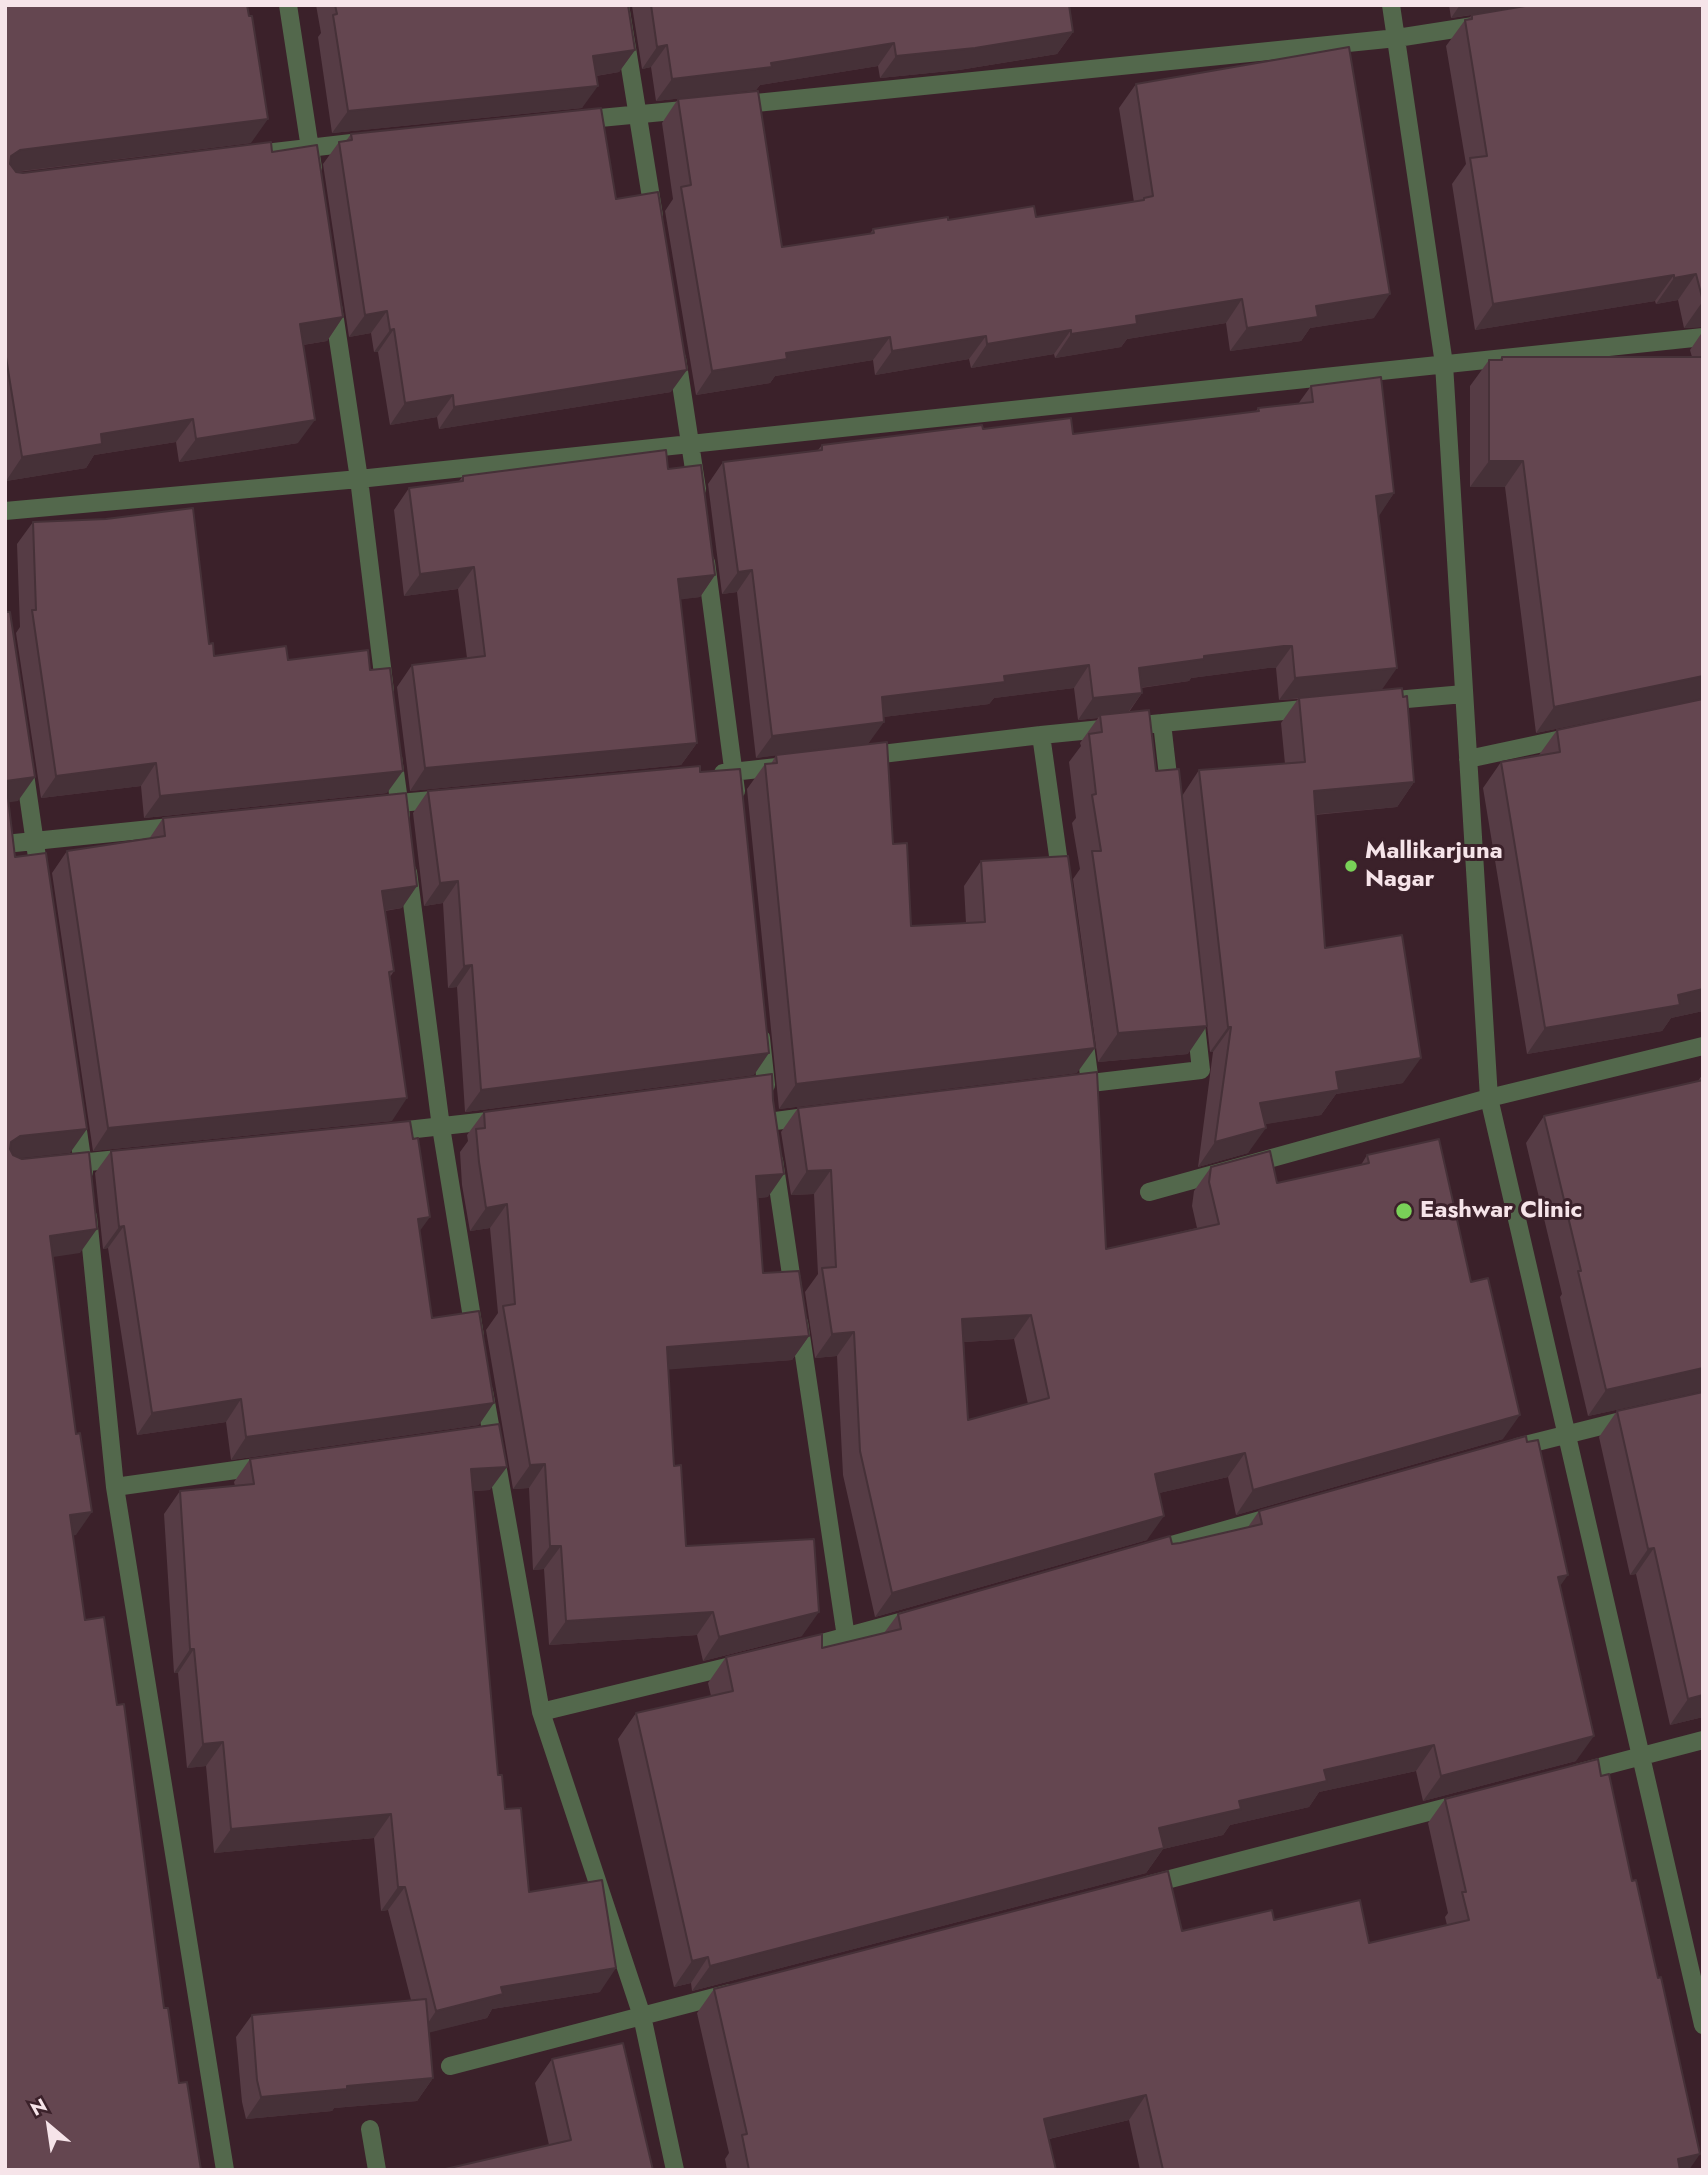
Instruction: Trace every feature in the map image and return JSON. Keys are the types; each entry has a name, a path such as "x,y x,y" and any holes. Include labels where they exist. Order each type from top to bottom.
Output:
{"street":[{"path":"288,5 316,189"},
{"path":"620,5 658,238"},
{"path":"1391,5 1444,364 1489,1098 1703,2025"},
{"path":"556,123 1397,38 1501,21"},
{"path":"226,158 378,140"},
{"path":"330,285 359,479 387,708"},
{"path":"5,511 359,479 1703,337"},
{"path":"676,348 700,512"},
{"path":"703,539 738,813"},
{"path":"1368,703 1464,694"},
{"path":"854,757 1041,735 1327,707"},
{"path":"1162,723 1171,806"},
{"path":"1468,759 1586,734"},
{"path":"1041,735 1064,895"},
{"path":"391,736 402,830"},
{"path":"22,750 43,895"},
{"path":"707,774 801,764"},
{"path":"372,806 466,797"},
{"path":"5,844 197,824"},
{"path":"406,857 440,1127 479,1361 485,1436 541,1712 642,2016 676,2170"},
{"path":"1050,1088 1201,1069 1193,1000"},
{"path":"1081,1016 1090,1083"},
{"path":"759,1017 768,1116 846,1637"},
{"path":"1149,1192 1489,1098 1703,1046"},
{"path":"739,1089 768,1116 835,1114"},
{"path":"73,1096 83,1163 115,1487 225,2170"},
{"path":"372,1134 508,1118"},
{"path":"57,1166 152,1156"},
{"path":"1500,1452 1648,1414"},
{"path":"115,1487 276,1465"},
{"path":"1140,1554 1286,1512"},
{"path":"780,1654 926,1615"},
{"path":"541,1712 754,1660"},
{"path":"1560,1777 1703,1740"},
{"path":"1128,1890 1479,1798"},
{"path":"450,2066 750,1988"},
{"path":"370,2129 377,2170"}],"building":[{"path":"5,5 247,5 249,16 252,16 268,119 20,150 11,156 10,164 16,172 23,173 271,142 272,152 317,145 343,317 300,324 315,420 196,439 193,419 101,434 102,444 22,457 5,351"},
{"path":"335,5 628,5 635,50 593,56 598,86 348,111 333,15 337,14"},
{"path":"651,5 1069,5 1073,32 975,48 896,56 894,43 771,63 772,67 672,79 667,45 657,47"},
{"path":"1531,5 1703,5 1703,301 1696,274 1674,278 1674,275 1493,304 1470,158 1487,156 1465,20 1472,19 1472,15"},
{"path":"1349,47 1390,294 1316,306 1318,317 1247,328 1242,299 1136,316 1137,324 1071,334 1071,330 987,344 986,336 892,351 890,337 786,353 787,359 712,371 681,187 691,185 678,99 758,91 782,247 874,233 873,229 948,217 948,220 1034,206 1036,217 1144,200 1153,196 1136,84"},
{"path":"601,108 616,199 658,192 687,370 454,407 453,395 405,403 394,329 390,330 387,311 365,315 339,142 352,140 351,134"},
{"path":"1502,357 1703,357 1703,676 1554,707 1523,461 1489,461 1489,360 1502,360"},
{"path":"1381,377 1394,493 1376,496 1397,668 1295,678 1292,646 1284,646 1204,656 1204,659 1139,668 1142,693 1093,698 1089,665 1004,676 1005,682 882,697 884,722 772,736 752,570 738,572 723,462 822,450 822,445 982,425 983,429 1071,418 1073,434 1259,411 1258,408 1313,402 1311,386"},
{"path":"666,450 668,469 701,465 715,575 678,579 697,743 425,768 412,665 485,656 474,567 420,574 409,488 463,481 463,476"},
{"path":"193,508 209,644 213,643 214,656 286,646 288,660 368,650 370,670 390,668 403,771 160,796 156,763 56,776 32,610 36,610 33,522 106,519"},
{"path":"5,612 10,612 35,777 6,781 15,857 46,853 87,1129 20,1136 11,1142 10,1149 13,1155 22,1159 89,1152 97,1229 50,1236 76,1434 80,1433 92,1512 70,1515 85,1620 104,1617 117,1705 124,1704 164,2008 168,2008 179,2083 187,2082 201,2170 5,2170"},
{"path":"1402,688 1403,697 1407,696 1414,782 1314,791 1325,948 1402,935 1421,1058 1336,1072 1339,1090 1260,1103 1266,1128 1215,1142 1231,1027 1228,1027 1199,770 1305,762 1299,698"},
{"path":"1703,699 1703,989 1678,995 1680,1005 1545,1028 1501,762 1560,752 1557,730"},
{"path":"1149,710 1156,771 1179,769 1207,1026 1118,1033 1092,851 1101,851 1092,795 1096,794 1089,734 1102,732 1100,715"},
{"path":"887,742 893,844 907,843 911,926 985,922 981,861 1068,856 1095,1048 796,1084 765,764 777,763 776,755"},
{"path":"700,766 700,772 740,769 769,1053 481,1090 472,965 464,966 458,881 440,883 428,791"},
{"path":"406,793 417,886 382,891 394,971 389,972 407,1098 108,1128 67,851 165,836 163,818"},
{"path":"1097,1072 1106,1249 1219,1224 1209,1182 1211,1167 1270,1151 1277,1183 1369,1163 1367,1155 1439,1139 1471,1282 1488,1278 1520,1415 1253,1490 1245,1453 1155,1474 1164,1516 892,1593 860,1451 854,1332 832,1334 822,1268 836,1267 831,1170 807,1171 798,1108","holes":["1031,1315 1049,1398 968,1420 962,1319"]},
{"path":"772,1074 773,1100 784,1174 756,1176 763,1273 799,1271 809,1336 667,1347 674,1466 681,1465 686,1546 814,1539 819,1612 719,1637 713,1612 566,1621 561,1546 550,1546 545,1464 530,1465 503,1306 515,1304 507,1204 486,1208 476,1129 485,1128 484,1112"},
{"path":"1703,1080 1703,1368 1606,1390 1544,1116"},
{"path":"410,1121 413,1139 418,1138 430,1217 418,1219 432,1318 479,1311 494,1403 246,1437 241,1399 152,1413 124,1226 119,1227 111,1151"},
{"path":"1703,1392 1703,1695 1688,1699 1654,1548 1648,1549 1617,1411"},
{"path":"499,1424 507,1467 471,1469 498,1775 502,1775 505,1809 521,1808 529,1892 602,1880 616,1968 501,1987 503,1994 436,2011 405,1887 398,1887 391,1814 231,1829 223,1742 203,1744 194,1649 190,1649 180,1491 254,1484 250,1459"},
{"path":"1526,1436 1527,1442 1538,1440 1568,1575 1558,1577 1594,1736 1441,1776 1434,1745 1324,1770 1327,1781 1239,1801 1241,1809 1159,1828 1164,1848 710,1966 708,1957 692,1961 636,1713 733,1691 726,1657 822,1634 822,1648 901,1629 898,1614 1170,1536 1172,1544 1180,1543 1262,1524 1259,1511"},
{"path":"1598,1759 1601,1776 1609,1774 1632,1881 1636,1880 1658,1978 1661,1977 1700,2154 1678,2159 1680,2170 1163,2170 1146,2095 1044,2119 1056,2170 749,2170 742,2135 747,2134 714,1989 1168,1871 1182,1931 1272,1910 1274,1920 1360,1900 1369,1943 1469,1920 1462,1892 1466,1892 1445,1799"},
{"path":"426,1999 433,2078 261,2097 257,2080 252,2015"},
{"path":"623,2043 653,2170 441,2170 571,2140 552,2059"}],"place":[{"name":"Mallikarjuna Nagar","path":"1351,866"},
{"name":"Eashwar Clinic","path":"1404,1211"}]}
